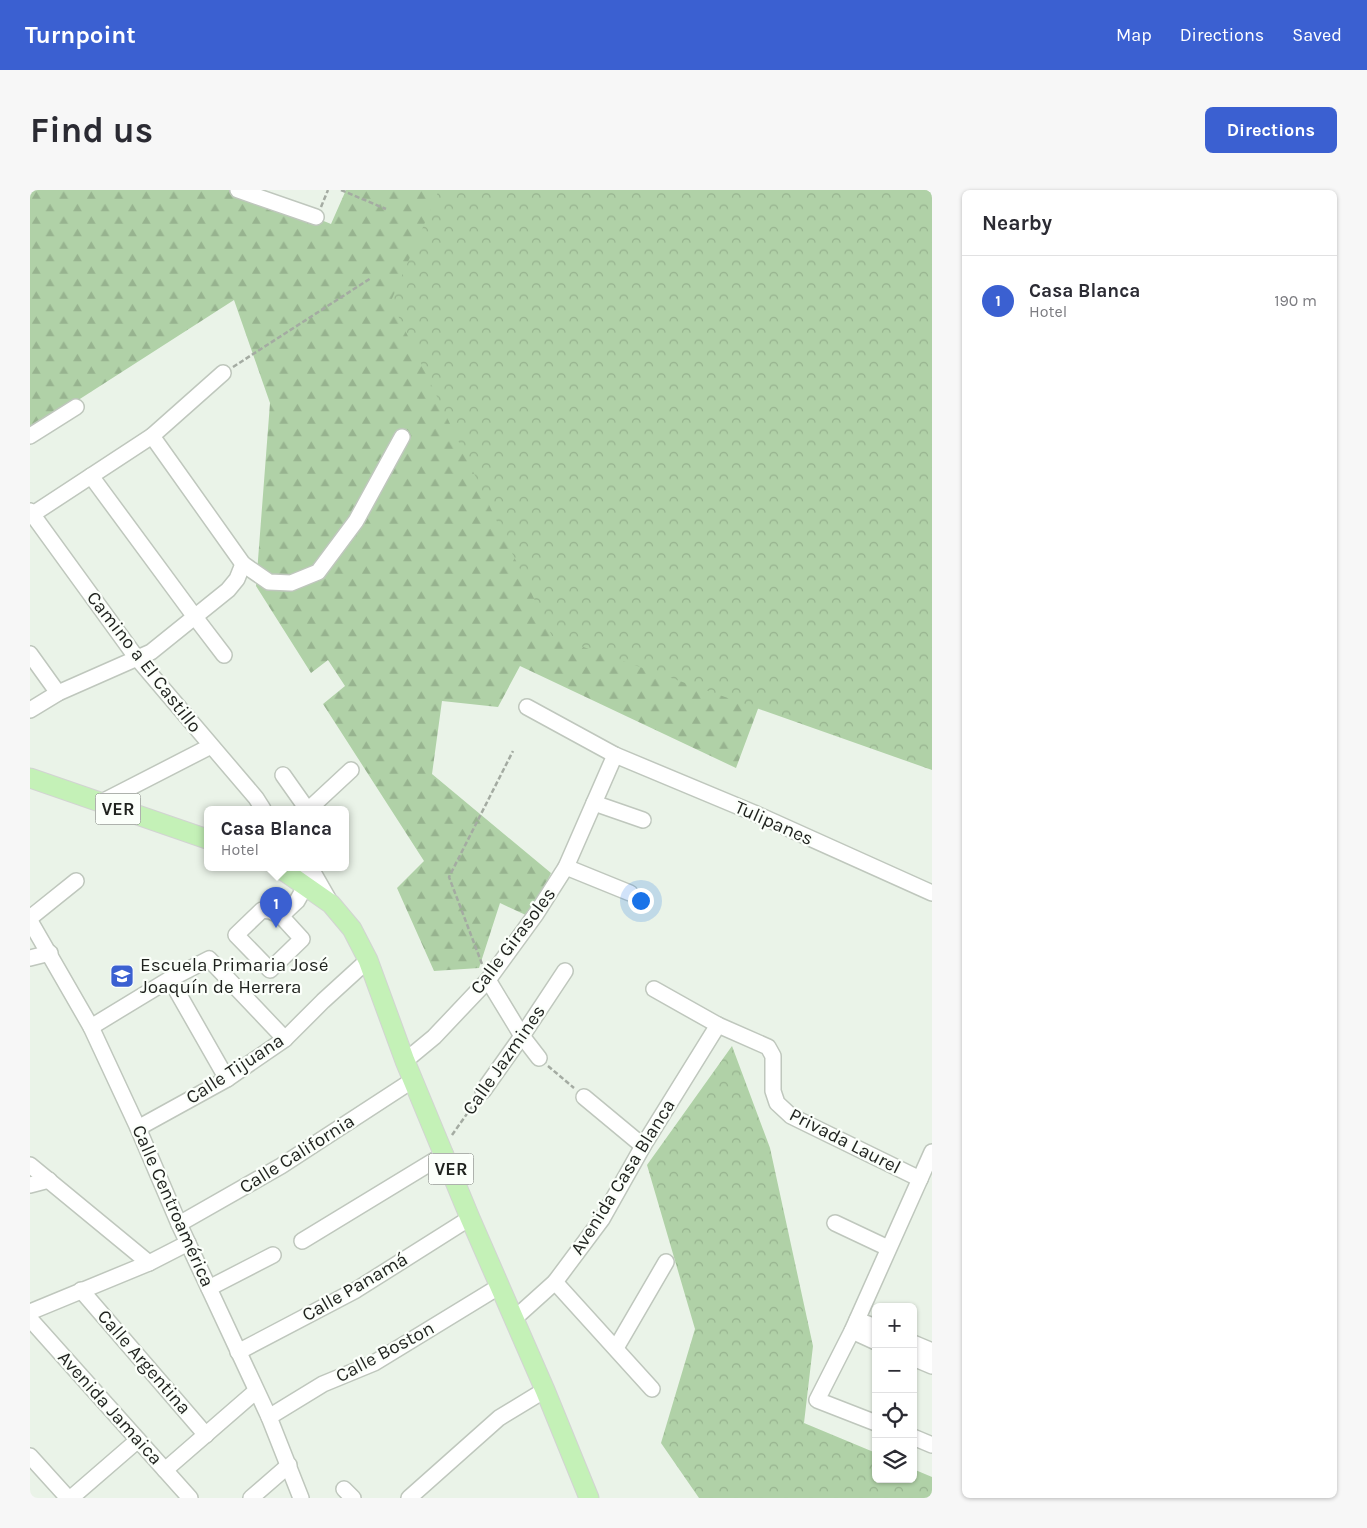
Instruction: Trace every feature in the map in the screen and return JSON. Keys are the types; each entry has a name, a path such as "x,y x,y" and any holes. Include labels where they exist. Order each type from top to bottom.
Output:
{"main road":[{"name":"VER","path":"30,778 204,838"},
{"name":"VER","path":"291,871 308,876 352,929 368,960 405,1061 470,1218 515,1318 589,1498"}],"street":[{"path":"242,190 316,217"},
{"path":"31,514 152,436 223,373"},
{"path":"30,436 76,407"},
{"path":"152,436 243,564 269,582 291,583 318,572 356,521 402,437"},
{"path":"92,476 224,655"},
{"name":"Camino a El Castillo","path":"31,514 136,658 261,806"},
{"path":"30,710 58,693 151,652 228,590 237,579 243,564"},
{"path":"30,654 58,693"},
{"name":"Tulipanes","path":"527,707 615,755 754,813 932,893"},
{"path":"100,803 211,746"},
{"name":"Calle Girasoles","path":"405,1061 434,1037 488,980 536,914 566,867 615,755"},
{"path":"311,806 351,770"},
{"path":"283,775 306,806"},
{"path":"594,803 643,820"},
{"path":"566,867 630,893"},
{"path":"281,916 297,901 308,876"},
{"path":"30,919 76,881"},
{"name":"Calle Centroamérica","path":"30,919 92,1027 188,1244 269,1417 301,1498"},
{"path":"30,958 50,953"},
{"path":"92,1027 170,979 209,958 285,1039"},
{"name":"Calle Tijuana","path":"138,1128 227,1079 285,1039 368,960"},
{"name":"Calle Jazmines","path":"483,1091 565,970"},
{"path":"170,979 227,1079"},
{"path":"488,980 522,1036 539,1058"},
{"name":"Privada Laurel","path":"654,989 718,1025 768,1047 773,1056 773,1091 777,1103 790,1116 920,1179"},
{"name":"Avenida Casa Blanca","path":"515,1318 555,1282 602,1219 643,1146 718,1025"},
{"name":"Calle California","path":"179,1224 282,1166 414,1080"},
{"path":"584,1097 643,1146"},
{"path":"302,1241 443,1151"},
{"path":"872,1421 817,1400 854,1326 932,1152"},
{"path":"30,1166 150,1263"},
{"path":"30,1185 49,1180"},
{"name":"Calle Panamá","path":"238,1352 356,1290 470,1218"},
{"path":"835,1223 888,1248"},
{"path":"30,1312 150,1263 188,1244"},
{"path":"209,1288 273,1255"},
{"path":"616,1348 666,1262"},
{"path":"555,1282 652,1389"},
{"name":"Calle Boston","path":"269,1417 323,1384 374,1362 500,1286"},
{"name":"Calle Argentina","path":"81,1290 206,1435"},
{"name":"Avenida Jamaica","path":"30,1319 190,1498"},
{"path":"854,1326 872,1328"},
{"path":"854,1326 872,1339"},
{"path":"917,1345 932,1351"},
{"path":"917,1360 932,1366"},
{"path":"409,1498 499,1418 545,1390"},
{"path":"165,1470 256,1391"},
{"path":"915,1438 932,1445"},
{"path":"30,1456 70,1498 138,1440"},
{"path":"251,1498 288,1465"}],"path":[{"path":"341,190 386,209"},
{"path":"223,373 371,278"},
{"path":"488,980 449,878 513,752"},
{"path":"539,1058 584,1097"},
{"name":"Calle Jazmines","path":"443,1151 483,1091"}],"green space":[{"path":"30,190 248,190 331,224 346,190 932,190 849,464 736,768 520,666 498,707 442,701 432,774 551,873 530,917 500,903 479,968 434,971 397,888 424,861 323,704 345,686 328,660 311,673 256,586 270,403 234,300 30,431"},
{"path":"439,190 932,190 932,770 552,636 391,301"},
{"path":"732,1046 770,1148 813,1346 804,1423 872,1451 872,1483 917,1483 917,1471 932,1477 932,1498 699,1498 661,1443 695,1329 647,1165"}],"place":[{"name":"Casa Blanca","path":"276,928"},
{"name":"Escuela Primaria José Joaquín de Herrera","path":"122,976"}]}
